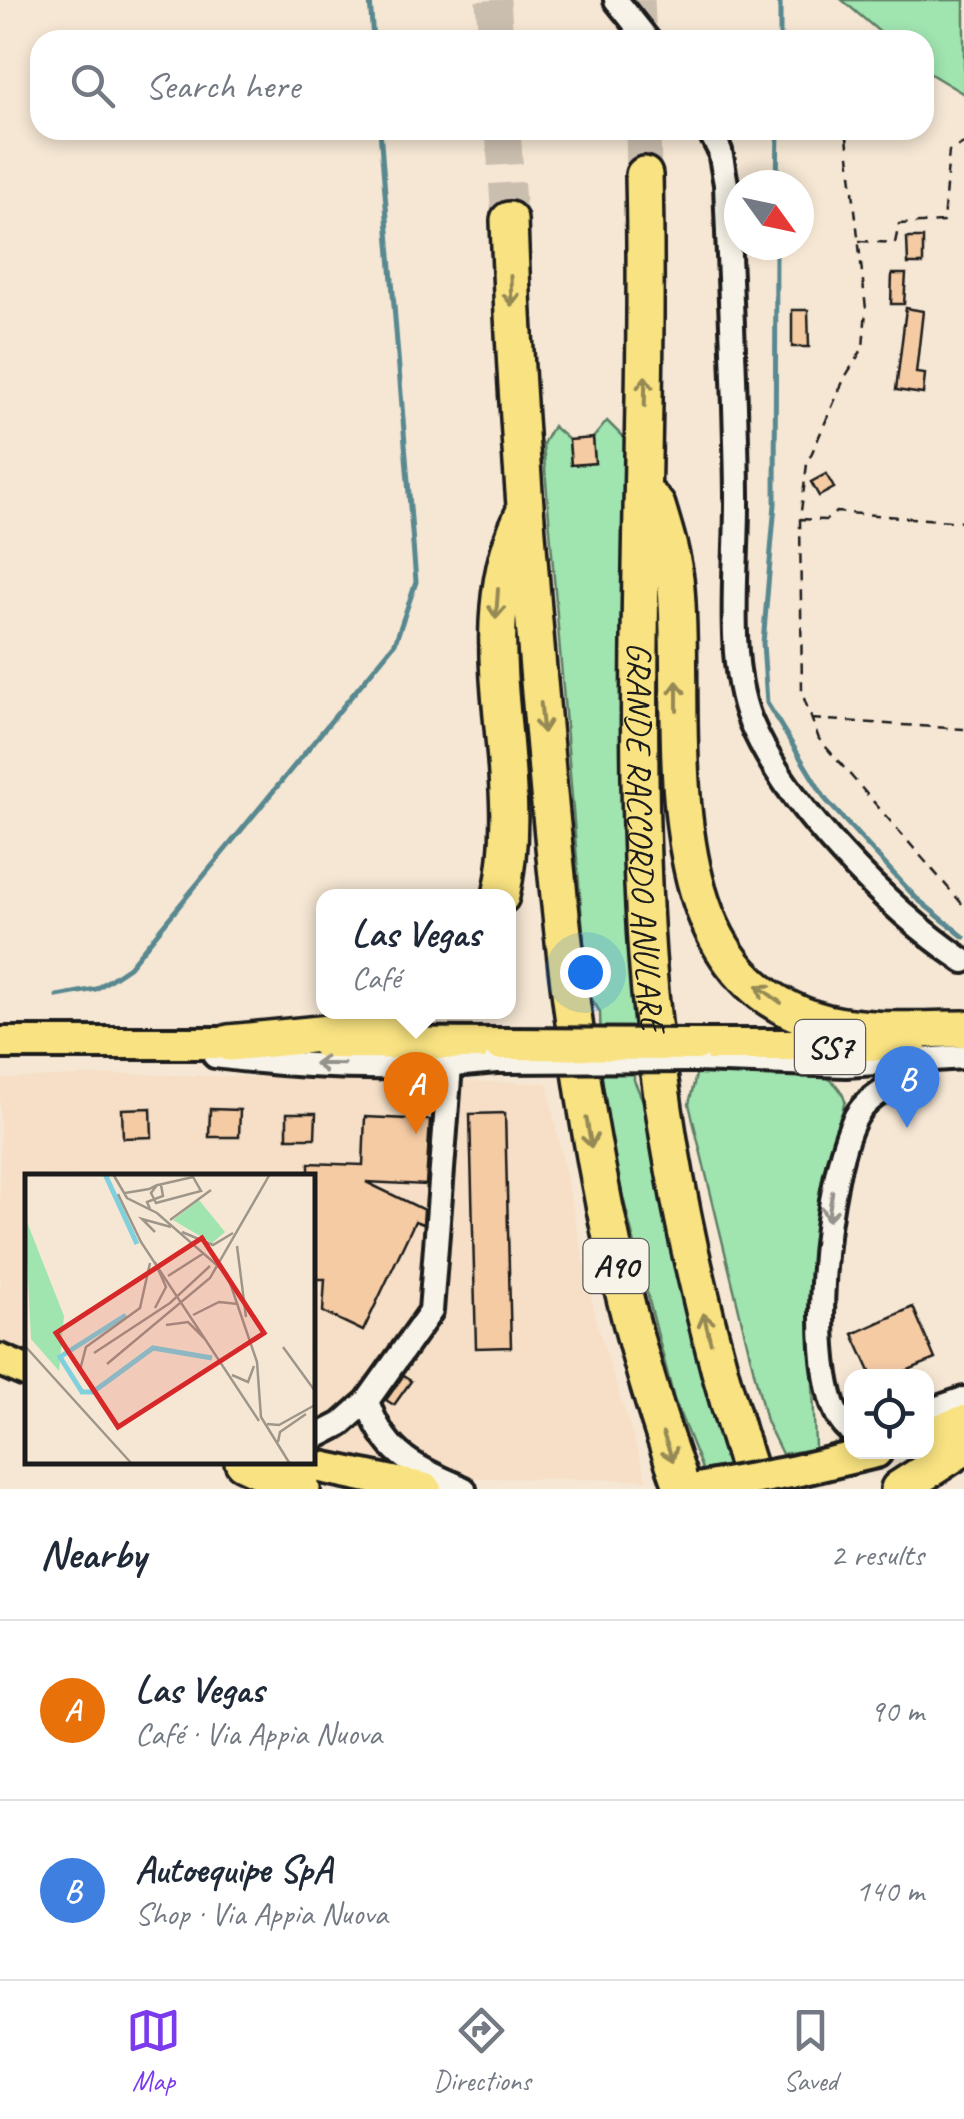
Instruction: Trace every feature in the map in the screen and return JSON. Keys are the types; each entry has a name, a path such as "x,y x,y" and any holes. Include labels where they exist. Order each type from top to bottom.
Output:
{"highway":[{"name":"GRANDE RACCORDO ANULARE","path":"644,175 643,876 656,1049 690,1254 720,1378 755,1489"},
{"name":"A90","path":"509,220 525,512 558,898 589,1138 628,1317 684,1489"},
{"path":"643,490 658,506 676,582 684,810 698,890 717,939 753,982 806,1016 856,1027 964,1028"},
{"path":"502,889 510,792 496,648 497,593 505,554 525,512"},
{"path":"229,1043 350,1031 384,1019"},
{"path":"900,1489 964,1448"},
{"path":"247,1464 302,1489"}],"main road":[{"name":"SS7","path":"0,1043 229,1043 497,1053 696,1053 964,1043"},
{"path":"0,1052 66,1044"},
{"path":"0,1360 25,1371"},
{"path":"934,1431 964,1421"},
{"path":"698,1489 847,1459"},
{"path":"307,1464 426,1489"}],"street":[{"path":"616,0 640,30"},
{"path":"714,140 726,184 742,696 750,720 784,781 876,890 922,933 964,961"},
{"path":"130,1044 275,1063 450,1066 497,1053"},
{"path":"696,1053 864,1064 964,1057"},
{"path":"864,1064 909,1076 964,1072"},
{"path":"844,1424 836,1416 825,1370 823,1282 834,1180 858,1113 864,1064"},
{"path":"315,1438 342,1424 367,1401 416,1337 433,1300 450,1066"},
{"path":"858,1113 881,1092 909,1076"},
{"path":"934,1409 964,1399"},
{"path":"367,1401 377,1430 394,1451 411,1466 464,1489"}],"path":[{"path":"847,140 866,309 863,348 845,377 807,464 800,519 802,693 819,739 964,906"},
{"path":"858,240 895,243 899,224 943,222 949,151 964,143"},
{"path":"800,519 826,520 836,512 964,522"},
{"path":"810,719 964,729"}],"shaded area":[{"path":"130,1074 547,1083 597,1324 647,1480 479,1478 375,1470 315,1452 315,1174 25,1174 25,1361 0,1350 0,1079"}],"green space":[{"path":"842,0 964,0 964,94 934,76 934,30 877,30"},
{"path":"607,421 624,438 629,458 634,1080 646,1108 738,1489 710,1489 674,1399 616,1170 602,1087 600,1012 588,993 543,444 553,426 569,440 571,465 595,463 593,438"},
{"path":"724,1065 811,1070 838,1087 845,1101 818,1201 811,1316 815,1449 782,1454 766,1421 689,1104 697,1071"}],"building":[{"path":"907,238 923,238 923,264 908,264"},
{"path":"892,274 906,274 904,304 891,304"},
{"path":"906,308 923,311 916,373 925,374 923,394 896,390"},
{"path":"792,310 808,310 809,347 792,347"},
{"path":"593,438 595,463 571,465 569,440"},
{"path":"826,474 834,488 819,496 811,482"},
{"path":"151,1108 152,1137 123,1138 122,1109"},
{"path":"210,1109 240,1110 239,1137 209,1137"},
{"path":"287,1113 316,1113 315,1138 287,1138"},
{"path":"505,1113 511,1347 476,1348 470,1114"},
{"path":"365,1117 430,1120 426,1185 366,1182 424,1210 423,1224 415,1221 363,1331 323,1312 325,1279 315,1279 315,1174 309,1174 309,1163 363,1165"},
{"path":"913,1307 935,1359 911,1369 869,1369 853,1334"},
{"path":"403,1376 411,1381 394,1405 386,1400"}],"waterway":[{"path":"370,0 372,30"},
{"path":"780,0 780,30"},
{"path":"57,996 96,989 129,967 395,643 416,582 381,140"},
{"path":"777,170 778,140"},
{"path":"776,260 775,504 763,643 767,703 826,800 916,898 964,937"}],"tunnel":[{"path":"493,0 495,30"},
{"path":"637,0 638,30"},
{"path":"504,140 509,220"},
{"path":"643,140 644,175"}],"place":[{"name":"Autoequipe SpA","path":"907,1128"},
{"name":"Las Vegas","path":"416,1134"}]}
